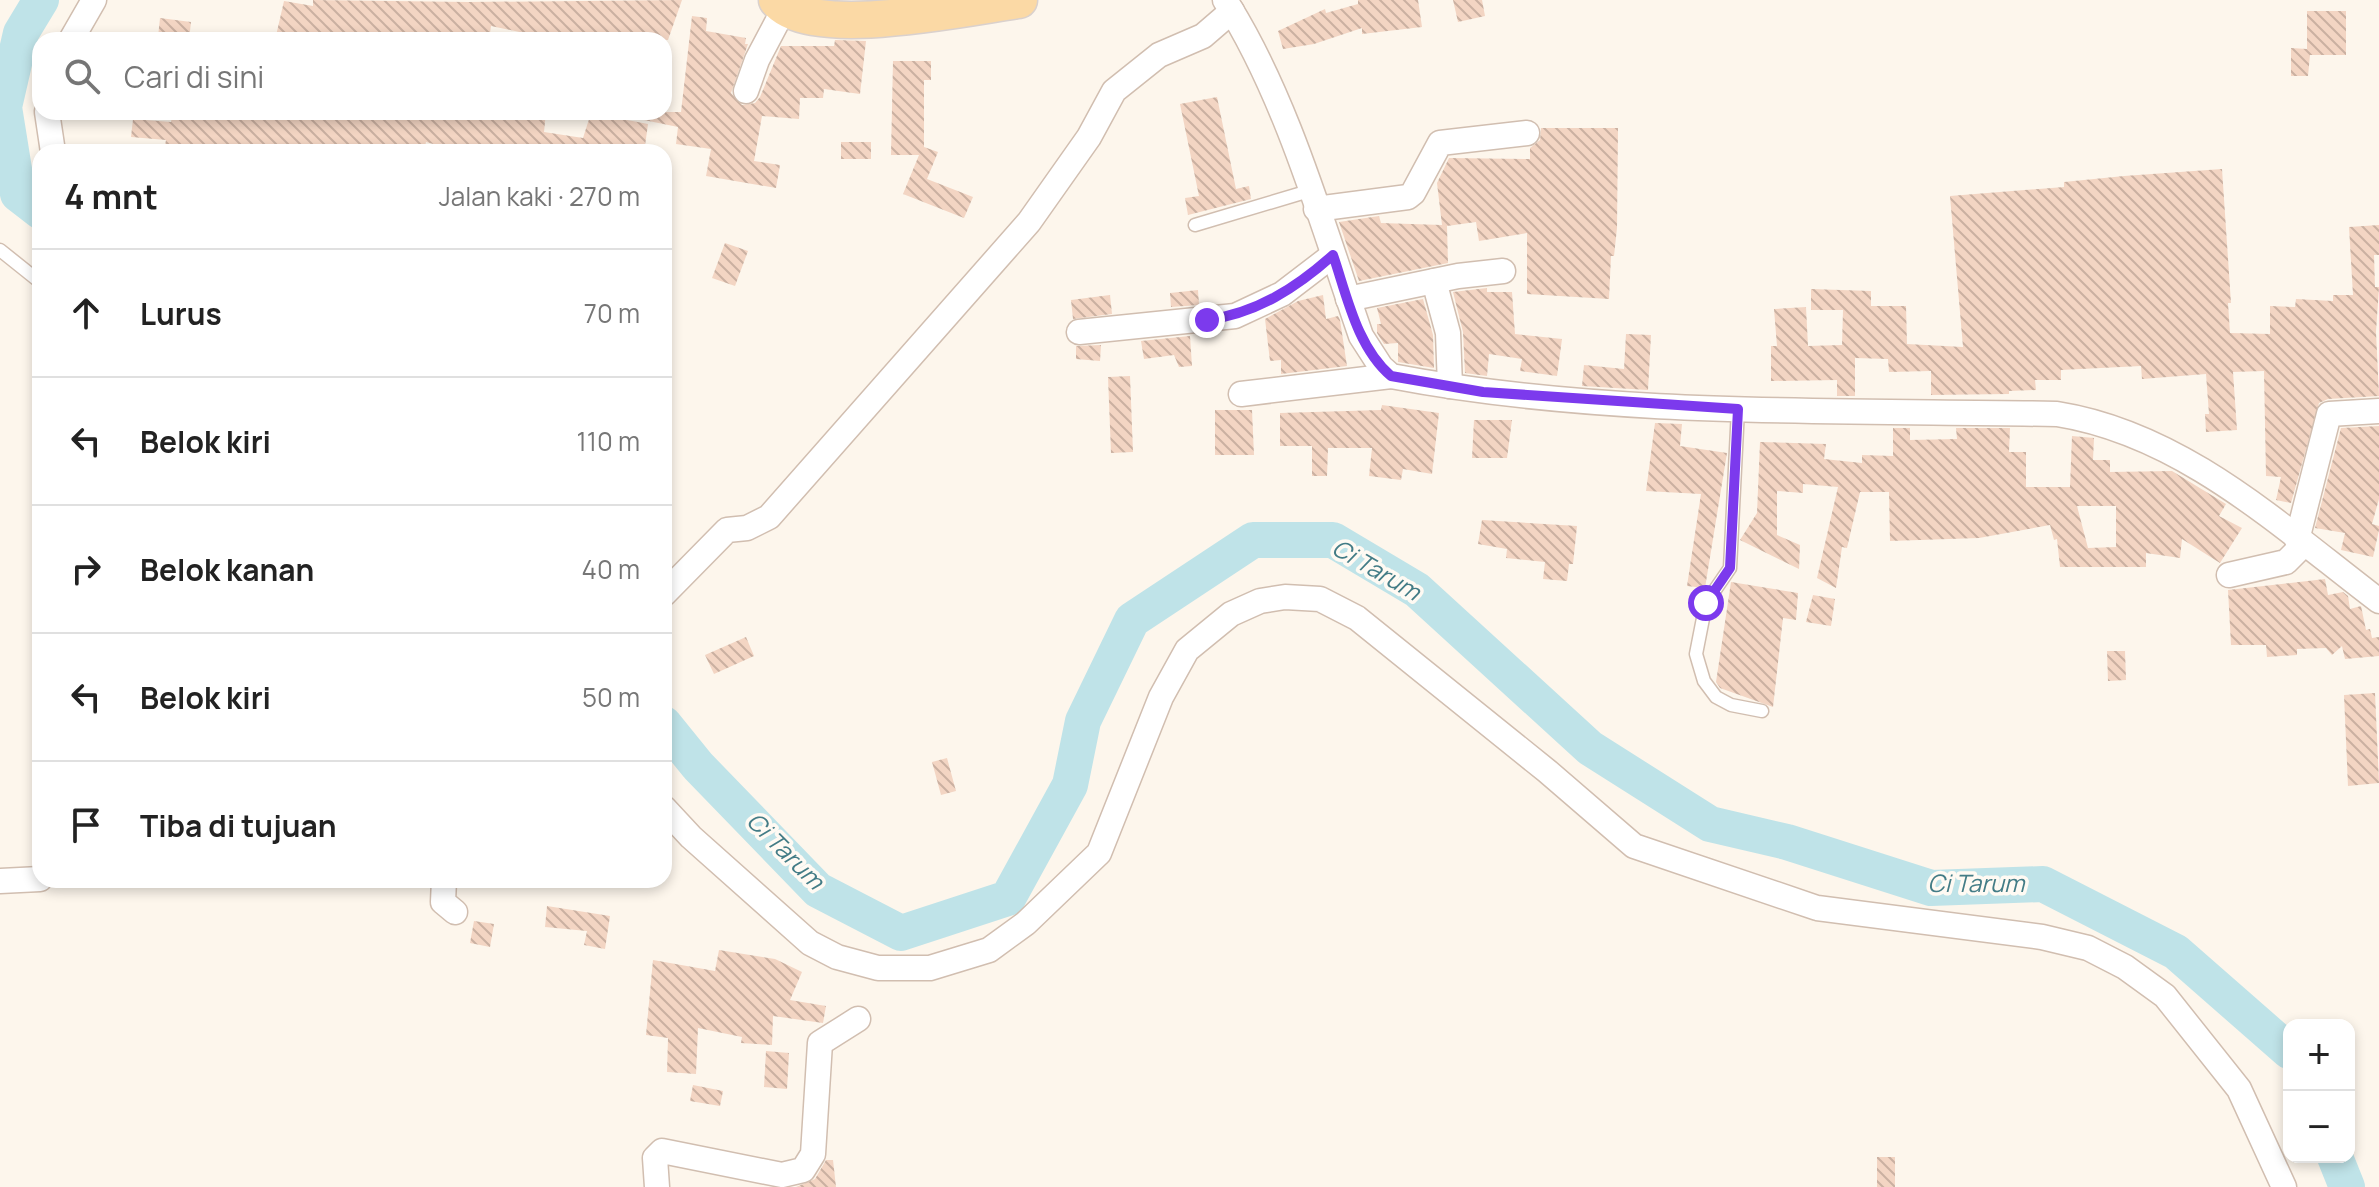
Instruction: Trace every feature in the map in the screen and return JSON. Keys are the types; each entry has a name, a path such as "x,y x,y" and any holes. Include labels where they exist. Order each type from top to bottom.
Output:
{"main road":[{"path":"780,5 820,19 845,20 933,13 1019,0"}],"street":[{"path":"76,32 94,0"},
{"path":"746,91 780,5"},
{"path":"672,586 727,530 747,528 769,517 1029,222 1089,137 1114,91 1159,55 1203,36 1229,6 1249,37 1313,200 1361,336 1381,367 1391,376"},
{"path":"48,120 52,144"},
{"path":"1313,200 1400,201 1413,193 1440,143 1527,133"},
{"path":"1079,332 1235,316 1282,294 1333,255"},
{"path":"1348,299 1434,281 1503,271"},
{"path":"1434,281 1448,333 1450,386"},
{"path":"1241,394 1391,376 1483,392 1738,409 2057,414 2095,420 2162,445 2197,465 2379,601"},
{"path":"2229,575 2286,562 2300,542 2329,414 2379,411"},
{"path":"672,817 810,943 837,957 878,968 930,968 989,950 1026,923 1099,853 1161,697 1187,650 1231,614 1260,601 1285,597 1320,599 1369,627 1634,846 1817,908 2042,937 2088,948 2125,967 2165,996 2239,1089 2284,1187"},
{"path":"0,881 32,879"},
{"path":"444,888 443,902 455,912"},
{"path":"657,1187 655,1158 662,1151 724,1167 782,1175 803,1170 813,1154 816,1066 820,1043 858,1019"}],"lane":[{"path":"1195,225 1313,200"},
{"path":"0,250 32,276"},
{"path":"1738,409 1730,568 1706,603 1696,654 1704,681 1716,697 1731,705 1762,711"}],"building":[{"path":"313,0 682,0 671,32 519,32 491,26 490,32 277,32 284,1 313,6"},
{"path":"1358,0 1418,0 1422,27 1362,34 1362,28 1314,44 1283,49 1278,31 1325,9 1326,13 1358,4"},
{"path":"1453,0 1482,0 1485,16 1458,22"},
{"path":"2307,11 2346,11 2346,55 2310,55 2308,76 2291,76 2291,48 2307,49"},
{"path":"692,16 707,18 706,31 746,38 745,44 748,44 731,93 742,105 755,103 760,97 781,46 834,46 835,40 866,41 860,94 824,89 823,98 800,98 799,119 762,116 754,161 780,165 776,188 706,176 711,149 676,144 678,127 644,120 672,120 672,112 681,112"},
{"path":"160,18 191,22 190,32 159,32"},
{"path":"893,61 931,61 931,80 924,80 924,147 938,152 927,179 973,197 964,218 903,194 919,155 891,155"},
{"path":"1217,97 1236,189 1249,186 1251,199 1188,215 1185,198 1199,196 1180,104"},
{"path":"133,120 545,120 544,132 583,138 589,120 627,120 648,124 645,144 165,144 166,140 131,137"},
{"path":"1541,128 1618,128 1617,228 1614,256 1611,256 1609,299 1527,294 1527,233 1479,241 1476,222 1447,226 1448,263 1359,281 1339,222 1379,216 1381,223 1442,225 1437,183 1449,158 1530,159 1530,148 1540,140"},
{"path":"841,142 871,142 871,159 841,159"},
{"path":"2222,169 2231,303 2228,303 2230,333 2270,334 2270,306 2295,307 2296,299 2333,301 2333,295 2353,295 2349,227 2379,225 2379,255 2374,255 2375,287 2379,287 2376,332 2379,396 2328,399 2319,403 2291,503 2276,500 2281,477 2266,476 2264,371 2233,372 2237,430 2206,432 2205,414 2209,414 2206,374 2142,379 2141,366 2061,370 2061,380 2035,380 2036,390 2009,391 2009,394 1931,395 1931,371 1889,372 1888,359 1855,358 1855,396 1837,396 1837,380 1771,381 1771,346 1777,346 1774,309 1806,307 1808,346 1842,345 1843,310 1811,310 1811,289 1871,291 1871,306 1906,306 1907,344 1963,347 1950,196 2064,187 2064,182 2124,176"},
{"path":"725,243 748,251 735,286 712,278"},
{"path":"1487,288 1487,292 1512,292 1515,334 1562,339 1557,376 1520,371 1522,359 1489,354 1487,376 1465,373 1463,332 1453,292"},
{"path":"1198,290 1199,305 1171,307 1170,293"},
{"path":"1110,295 1112,314 1073,319 1071,300"},
{"path":"1323,295 1326,319 1338,316 1340,320 1347,366 1281,374 1281,360 1270,361 1265,319 1298,301"},
{"path":"1423,299 1433,335 1434,368 1398,362 1398,343 1384,344 1377,333 1377,324 1381,324 1377,308"},
{"path":"1626,334 1651,335 1648,390 1582,386 1584,365 1624,369"},
{"path":"1190,336 1192,366 1179,367 1174,355 1144,359 1141,341"},
{"path":"1101,345 1100,361 1076,359 1076,346"},
{"path":"1130,376 1133,452 1111,453 1108,377"},
{"path":"1382,405 1439,413 1432,474 1403,469 1401,480 1369,476 1372,448 1328,448 1327,476 1312,476 1312,446 1280,446 1280,413 1381,410"},
{"path":"1215,410 1252,410 1254,455 1215,455"},
{"path":"1474,420 1512,420 1507,458 1472,458"},
{"path":"1655,423 1682,424 1680,446 1727,453 1705,588 1687,586 1701,494 1646,491"},
{"path":"2379,426 2379,499 2372,524 2379,526 2379,530 2373,557 2341,550 2345,533 2315,528 2341,428"},
{"path":"1893,428 1910,428 1910,440 1957,439 1956,428 2010,428 2009,452 2026,452 2026,487 2070,487 2072,436 2094,438 2093,460 2110,460 2110,472 2172,471 2226,504 2219,516 2242,528 2220,563 2182,539 2180,558 2146,553 2146,567 2060,567 2057,539 2054,540 2050,525 1979,538 1890,541 1889,492 1860,492 1847,548 1842,547 1836,588 1817,578 1838,487 1803,484 1803,493 1777,491 1777,535 1800,545 1799,569 1740,540 1757,513 1760,442 1826,444 1824,459 1862,463 1862,455 1893,456","holes":["2077,506 2116,506 2116,547 2088,548"]},
{"path":"1482,520 1577,526 1573,564 1569,564 1567,581 1543,579 1545,562 1506,558 1507,549 1478,544"},
{"path":"2325,579 2328,595 2343,592 2348,596 2350,609 2361,606 2366,630 2370,629 2372,638 2379,637 2379,656 2345,659 2342,646 2332,655 2326,648 2297,649 2297,655 2267,657 2266,645 2231,645 2228,590"},
{"path":"1731,582 1798,593 1796,620 1783,618 1773,707 1720,688 1716,682"},
{"path":"1813,595 1835,599 1831,626 1806,622"},
{"path":"746,637 754,656 714,674 705,655"},
{"path":"2107,651 2125,651 2126,680 2108,681"},
{"path":"2375,693 2379,783 2348,786 2344,695"},
{"path":"947,758 956,791 941,795 932,762"},
{"path":"547,906 610,916 605,949 584,945 587,931 545,927"},
{"path":"474,921 494,924 490,947 470,943"},
{"path":"719,950 775,959 802,972 790,1000 826,1006 823,1023 773,1016 772,1045 741,1043 742,1037 698,1028 696,1074 667,1072 668,1038 646,1035 653,960 715,971"},
{"path":"766,1051 789,1053 787,1089 764,1087"},
{"path":"693,1085 723,1091 720,1106 690,1101"},
{"path":"1877,1157 1895,1157 1895,1187 1877,1187"},
{"path":"826,1160 833,1160 836,1187 796,1187 815,1179"}],"waterway":[{"name":"Ci Tarum","path":"32,205 18,194 4,107 21,33 41,0"},
{"name":"Ci Tarum","path":"672,734 698,766 818,890 901,933 1008,898 1070,785 1083,721 1132,620 1253,540 1333,540 1417,590 1590,748 1710,824 1787,842 1931,888 2043,884 2176,952 2283,1046"},
{"name":"Ci Tarum","path":"2337,1163 2347,1187"}],"route":[{"path":"1207,320 1255,309 1313,273 1333,255 1361,336 1373,357 1391,376 1483,392 1738,409 1730,568 1706,603"}]}
